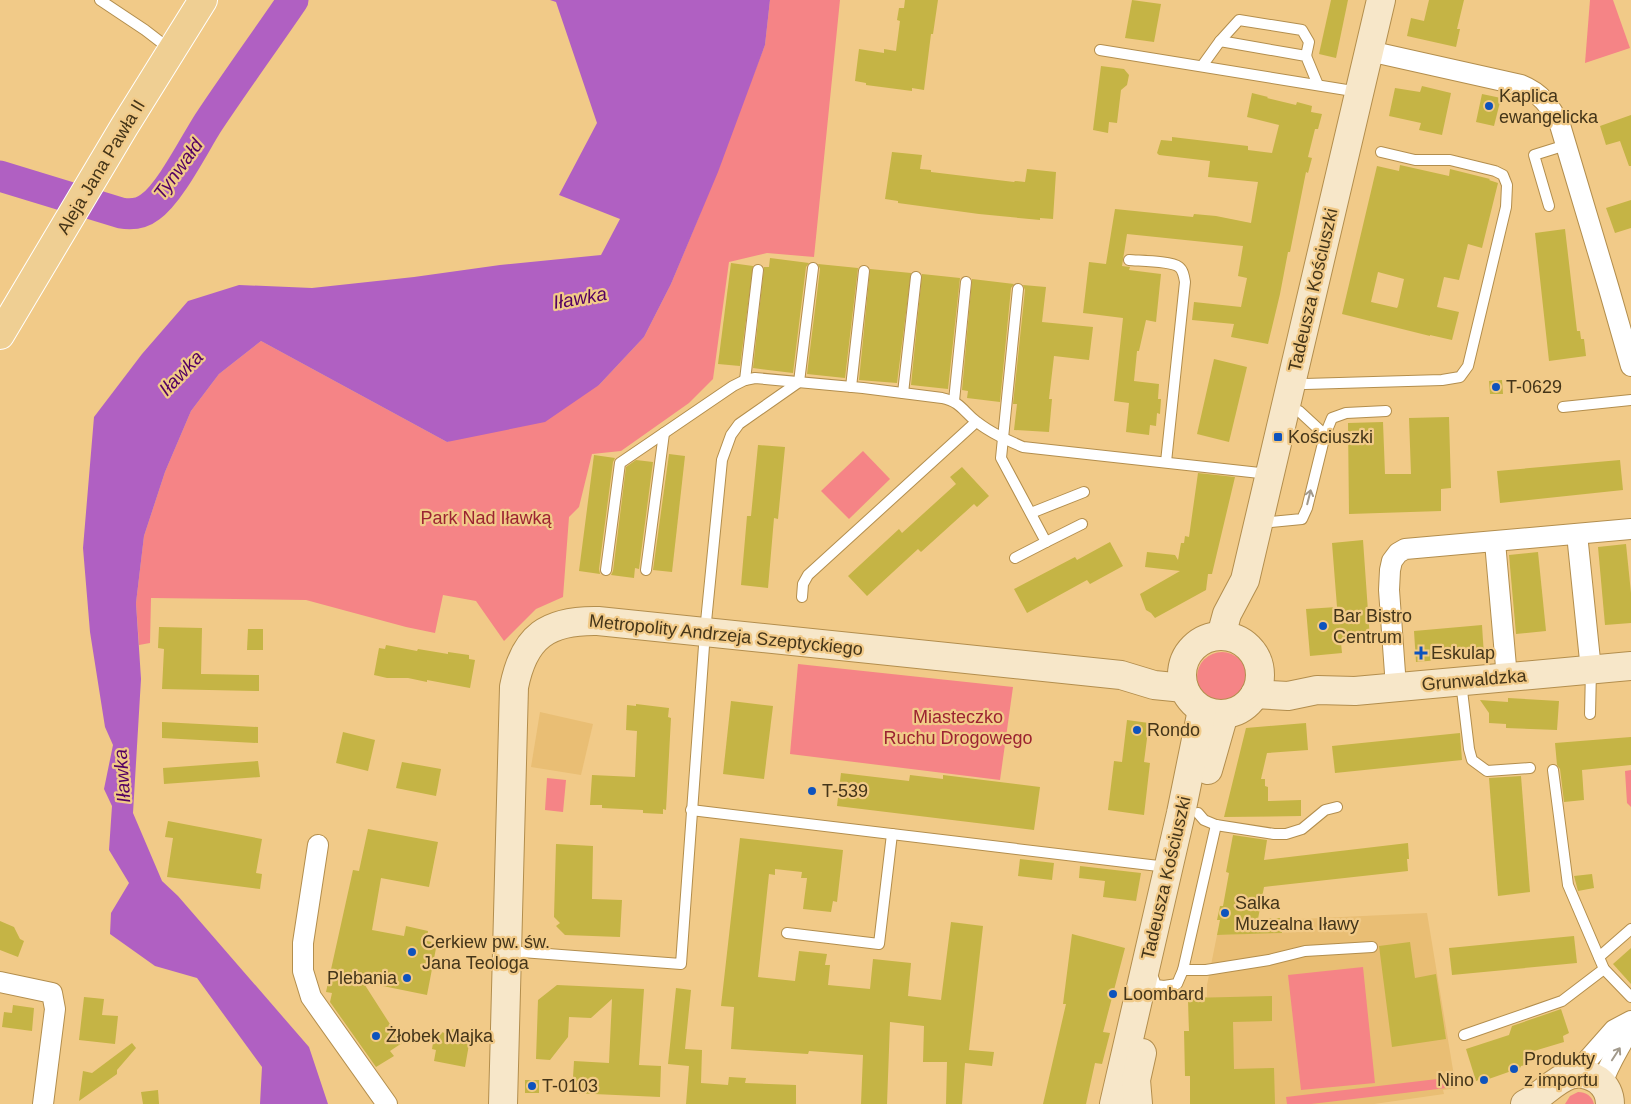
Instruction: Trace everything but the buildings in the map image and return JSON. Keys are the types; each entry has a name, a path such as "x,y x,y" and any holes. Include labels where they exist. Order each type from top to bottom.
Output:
{"main road":[{"name":"Aleja Jana Pawła II","path":"0,334 124,127 203,0"},
{"name":"Tadeusza Kościuszki","path":"1230,639 1244,618 1245,580 1382,0"},
{"name":"Metropolity Andrzeja Szeptyckiego","path":"503,1104 514,687 518,668 526,652 536,639 548,630 564,623 580,620 598,621 1121,675 1154,685 1184,677"},
{"path":"1210,638 1230,639 1250,649 1257,660 1258,683 1247,704 1236,711 1213,712 1188,697 1184,677 1190,653 1201,642 1210,638"},
{"name":"Grunwaldzka","path":"1258,683 1288,696 1317,690 1355,691 1396,688 1631,666"},
{"name":"Tadeusza Kościuszki","path":"1114,1104 1151,973 1207,819 1213,746 1213,712"},
{"name":"Tadeusza Kościuszki","path":"1138,1104 1136,1080 1168,867 1183,804 1213,712"},
{"path":"1525,1104 1543,1094 1548,1095 1562,1077 1576,1073 1590,1075 1606,1094"}],"street":[{"path":"1369,51 1520,85 1532,90 1545,100 1552,110 1566,145 1631,366"},
{"path":"1396,688 1389,590 1392,561 1398,553 1405,550 1631,529"},
{"path":"1577,534 1591,670"},
{"path":"1495,542 1507,678"},
{"path":"318,845 303,943 303,971 311,997 387,1104"},
{"path":"0,982 52,992 55,1009 43,1104"},
{"path":"1576,1073 1614,1030 1631,1021"},
{"path":"1606,1094 1612,1060 1624,1042 1631,1025"}],"lane":[{"path":"100,0 145,30 172,51"},
{"path":"1202,66 1220,41 1239,20 1302,30 1309,42 1306,56 1318,86"},
{"path":"1220,41 1306,56"},
{"path":"1100,50 1360,92"},
{"path":"1549,206 1534,155 1566,145"},
{"path":"1292,381 1305,384 1442,380 1460,377 1468,366 1506,207 1507,185 1503,176 1495,171 1450,160 1415,160 1381,152"},
{"path":"1129,260 1178,266 1183,272 1185,282 1166,462"},
{"path":"506,951 681,964 705,632 722,460 731,435 738,424 799,382 813,268"},
{"path":"745,380 758,270"},
{"path":"851,387 864,271"},
{"path":"903,392 916,277"},
{"path":"954,401 966,282"},
{"path":"1018,289 1001,458 1046,542"},
{"path":"606,570 620,462 733,386 745,380 755,378 903,392 954,401 976,422 1002,438 1029,448 1270,474"},
{"path":"1563,407 1631,400"},
{"path":"1286,407 1299,411 1325,435"},
{"path":"1259,519 1271,522 1302,519 1325,435 1332,418 1346,413 1386,411"},
{"path":"802,597 803,584 808,575 976,422"},
{"path":"646,570 664,433"},
{"path":"1031,513 1084,492"},
{"path":"1015,558 1082,524"},
{"path":"1590,714 1591,670"},
{"path":"1461,681 1472,760 1487,771 1530,768"},
{"path":"1553,770 1568,885 1604,970 1631,997"},
{"path":"1151,973 1164,986 1177,984 1183,970 1207,819 1274,834 1286,834 1302,830 1325,810 1337,807"},
{"path":"691,810 1168,867"},
{"path":"787,933 879,944 892,834"},
{"path":"1599,957 1631,929"},
{"path":"1183,970 1206,970 1269,960 1305,951 1372,947"},
{"path":"1464,1035 1562,1001 1604,970"}],"shaded area":[{"path":"540,712 593,724 581,775 531,767"},
{"path":"1427,913 1456,1088 1443,1090 1444,1094 1374,1104 1190,1104 1190,1076 1184,1031 1189,1031 1188,998 1207,997 1207,985 1217,935 1300,932 1299,919"}],"green space":[{"name":"Park Nad Iławką","path":"770,0 840,0 814,257 767,253 729,262 713,379 689,403 621,451 592,454 579,507 569,517 563,597 536,609 504,641 476,601 443,595 435,633 306,600 151,598 150,643 139,645 136,603 144,536 165,472 191,411 219,374 261,341 447,442 599,385 644,337 671,284 765,45"},
{"path":"1590,0 1613,0 1630,48 1585,63"},
{"path":"863,451 890,479 849,519 821,491"},
{"path":"1222,652 1231,654 1242,663 1247,677 1245,686 1236,697 1222,702 1213,700 1202,691 1197,677 1199,668 1208,657"},
{"name":"Miasteczko Ruchu Drogowego","path":"798,664 1013,687 1000,780 790,754"},
{"path":"1631,770 1631,807 1627,803 1625,771"},
{"path":"547,778 566,780 563,812 545,810"},
{"path":"1363,967 1375,1083 1301,1090 1288,975"},
{"path":"1454,1077 1455,1087 1311,1104 1287,1104 1286,1097"},
{"path":"1578,1092 1588,1095 1594,1104 1565,1104 1570,1096"}],"water":[{"name":"Iławka","path":"550,0 770,0 765,45 718,172 671,284 644,337 599,385 545,422 447,442 261,341 219,374 191,411 165,472 144,536 136,603 141,679 133,813 162,881 178,896 309,1047 328,1104 260,1104 262,1067 197,978 155,966 110,934 111,913 129,883 109,850 112,806 104,789 113,745 105,727 90,632 83,548 94,417 142,354 188,301 239,285 312,288 500,265 601,255 620,219 559,195 597,123 556,2"}],"waterway":[{"name":"Tynwałd","path":"0,176 121,213 136,213 147,209 166,191 208,123 293,0"}],"place":[{"name":"Kaplica ewangelicka","path":"1489,106"},
{"name":"T-0629","path":"1496,387"},
{"name":"Kościuszki","path":"1278,437"},
{"name":"Bar Bistro Centrum","path":"1323,626"},
{"name":"Eskulap","path":"1421,653"},
{"name":"Rondo","path":"1137,730"},
{"name":"T-539","path":"812,791"},
{"name":"Salka Muzealna Iławy","path":"1225,913"},
{"name":"Cerkiew pw. św. Jana Teologa","path":"412,952"},
{"name":"Plebania","path":"407,978"},
{"name":"Loombard","path":"1113,994"},
{"name":"Żłobek Majka","path":"376,1036"},
{"name":"Produkty z importu","path":"1514,1069"},
{"name":"Nino","path":"1484,1080"},
{"name":"T-0103","path":"532,1086"}]}
